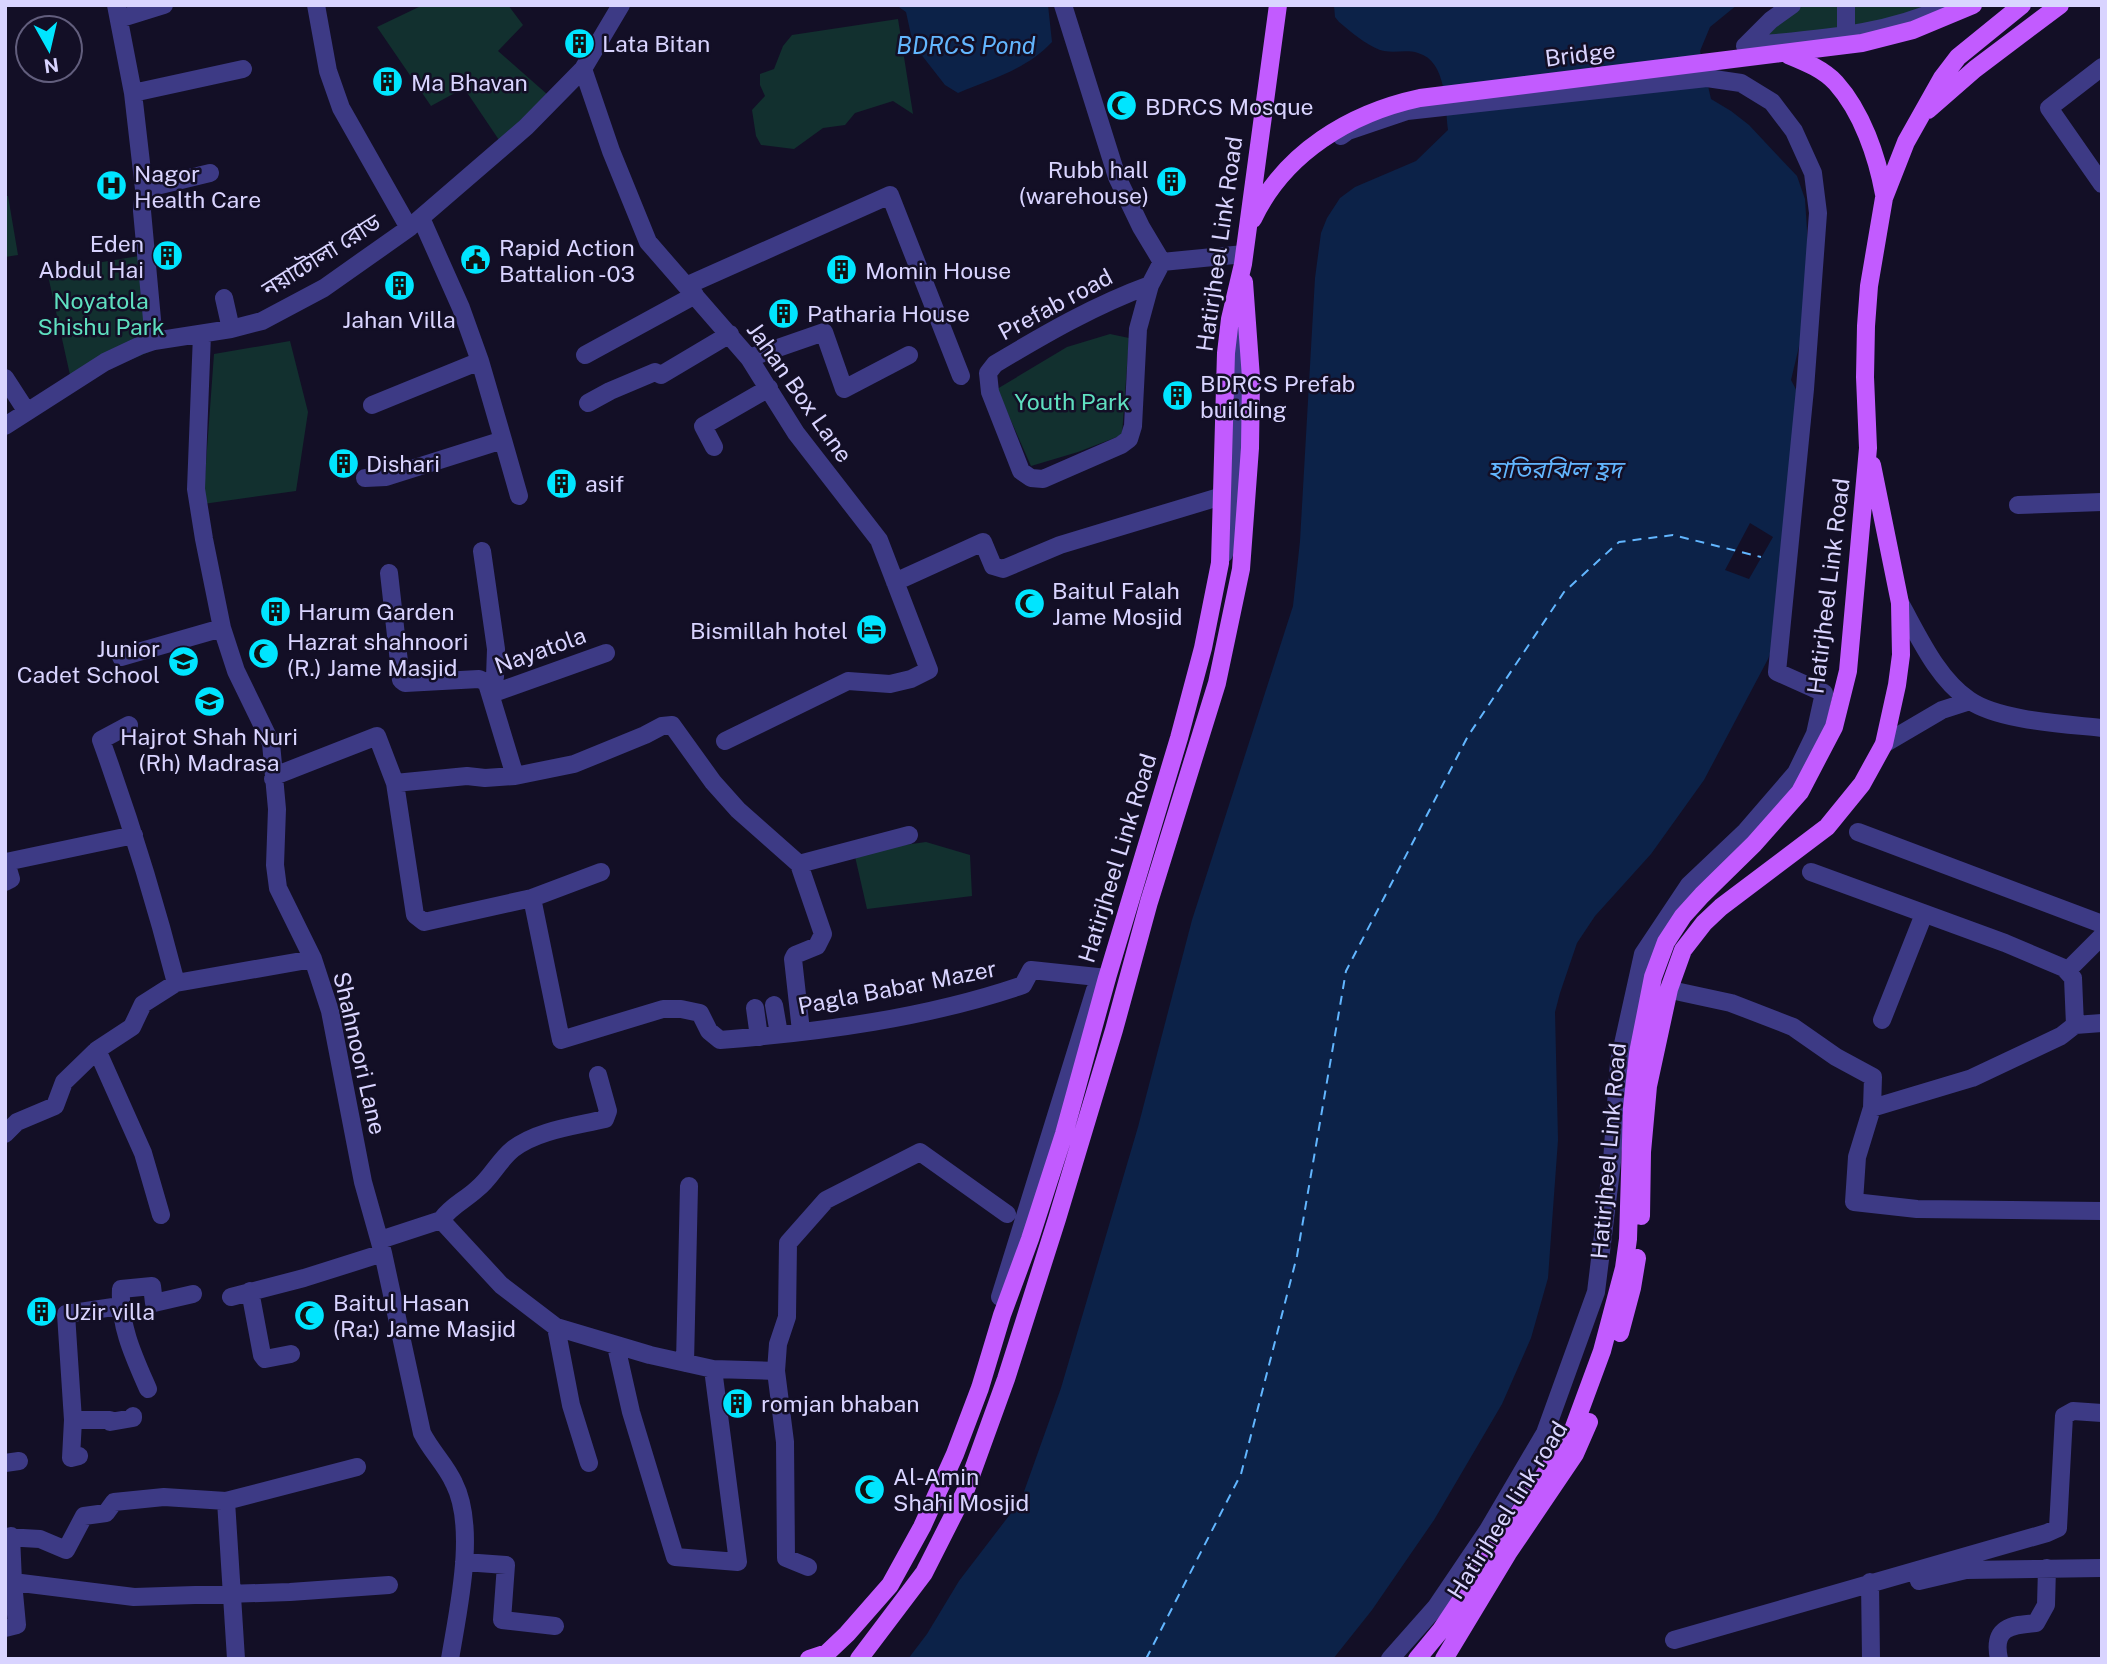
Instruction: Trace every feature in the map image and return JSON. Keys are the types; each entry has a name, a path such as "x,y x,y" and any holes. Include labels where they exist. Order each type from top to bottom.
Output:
{"main road":[{"name":"Hatirjheel Link Road","path":"821,1657 847,1634 890,1586 922,1527 955,1454 980,1388 1064,1134 1107,978 1179,738 1203,648 1220,563 1226,353 1230,319 1243,259 1278,5"},
{"path":"1784,54 1894,36 1973,5"},
{"name":"Hatirjheel Link Road","path":"1636,1261 1642,1215 1653,977 1666,942 1702,895 1754,844 1800,792 1834,727 1847,671 1868,448 1865,377 1869,286 1884,198 1902,151 1942,78 1958,57 2022,5"},
{"path":"1922,114 1955,89 1975,69 2060,5"},
{"name":"Hatirjheel Link Road","path":"1784,54 1825,73 1836,82 1851,103 1874,156 1884,198"},
{"name":"Bridge","path":"1420,98 1784,54"},
{"name":"Hatirjheel link road","path":"1247,232 1274,183 1290,165 1321,139 1397,103 1420,98"},
{"path":"859,1659 924,1573 965,1492 1006,1379 1053,1231 1114,1030 1149,902 1217,683 1241,569 1250,448 1251,378 1243,259"},
{"name":"Hatirjheel Link Road","path":"1417,1659 1441,1630 1560,1452 1571,1435 1584,1404 1602,1351 1624,1268 1630,1216 1632,1108 1651,1030 1683,950 1721,907 1827,827 1862,784 1884,744 1897,685 1900,603 1868,448"},
{"name":"Hatirjheel link road","path":"1444,1659 1508,1553 1575,1454 1584,1436 1615,1350 1632,1288 1636,1261"}],"street":[{"path":"154,341 142,211 144,189 133,93 117,12 164,5"},
{"path":"316,5 328,71 341,108 415,223 461,308 480,361 519,496"},
{"name":"নয়াটোলা রোড","path":"5,426 105,362 154,341 231,329 262,321 313,294 415,223 526,127 583,69 621,5"},
{"path":"1063,5 1117,177 1162,262 1243,259"},
{"path":"1792,5 1771,20 1745,46 1846,36 1916,11 1947,6"},
{"path":"1846,5 1846,36"},
{"path":"2102,67 2049,108 2102,184"},
{"path":"133,93 243,69"},
{"name":"Jahan Box Lane","path":"583,69 611,151 648,242 749,358 796,433 879,540 929,670 911,679 890,684 848,681 725,741"},
{"path":"821,1657 839,1647 880,1597 910,1541 947,1454 1042,1167 1211,611 1234,510 1240,450 1242,367 1236,308 1242,251 1252,213 1310,157 1348,131 1407,111 1707,78 1741,83 1772,102 1794,131 1813,173 1818,213 1805,389 1777,672 1824,693 1815,734 1797,772 1746,831 1689,885 1643,954 1619,1062 1612,1163 1596,1292 1545,1433 1488,1530 1436,1607 1390,1659"},
{"path":"144,189 210,173"},
{"path":"584,355 692,290 890,195 961,376"},
{"name":"Prefab road","path":"1150,285 1124,294 1070,320 995,364 988,373 990,392 1021,471 1031,478 1043,479 1129,439 1133,426 1138,330 1150,285 1162,262"},
{"path":"224,298 231,329"},
{"path":"749,358 824,332 844,389 909,355"},
{"name":"Shahnoori Lane","path":"202,334 196,489 222,628 236,671 271,743 277,808 275,865 278,888 313,959 330,1011 363,1182 382,1246 422,1433 431,1451 454,1482 464,1510 464,1562 450,1659"},
{"path":"588,403 655,372 661,375 730,334"},
{"path":"372,405 480,361"},
{"path":"5,378 27,412"},
{"path":"714,447 703,426 769,388"},
{"path":"365,478 386,477 503,440"},
{"path":"895,582 983,542 993,566 1003,569 1060,545 1222,496"},
{"path":"2018,505 2102,502"},
{"path":"482,551 496,649 495,677 490,690"},
{"path":"388,573 399,675 405,682 479,679 486,682 515,776"},
{"path":"1900,603 1944,677 1970,701 2018,716 2102,728"},
{"path":"121,657 222,628"},
{"name":"Nayatola","path":"490,690 606,653"},
{"path":"1884,744 1942,710 1970,701"},
{"path":"129,725 102,740 134,835 176,983"},
{"path":"395,783 467,776 515,776 574,764 662,726 672,725 713,782 738,810 799,864 823,934 817,946 795,955 793,959 801,1031"},
{"path":"273,779 277,775 377,736 395,783 415,915 424,922 531,898 601,873"},
{"path":"1858,832 2102,924"},
{"path":"5,882 11,879 6,862 134,835"},
{"path":"799,864 909,835"},
{"path":"1811,872 2005,943 2067,971 2073,978 2075,1025"},
{"name":"Pagla Babar Mazer","path":"531,898 561,1040 663,1009 700,1013 709,1031 720,1040 759,1037 886,1018 979,1000 1023,985 1031,970 1107,978"},
{"path":"1882,1020 1924,914"},
{"path":"2067,971 2102,936"},
{"path":"5,1134 17,1122 55,1107 64,1082 97,1050 132,1027 143,1004 176,983 313,959"},
{"path":"1680,992 1731,1003 1793,1027 1836,1057 1873,1076 1872,1108 1857,1157 1854,1202 1917,1209 2102,1211"},
{"path":"774,1005 779,1034"},
{"path":"755,1008 759,1037"},
{"path":"1872,1108 1972,1078 2061,1036 2075,1025 2102,1023"},
{"path":"97,1050 143,1153 161,1215"},
{"path":"231,1297 304,1278 441,1220 451,1207 476,1191 514,1149 540,1135 605,1119 608,1111 598,1075"},
{"path":"808,1567 786,1558 785,1442 776,1371 778,1344 787,1317 788,1243 826,1200 920,1152 1007,1214"},
{"path":"685,1363 689,1186"},
{"path":"441,1220 501,1285 556,1327 616,1346 713,1369 776,1371"},
{"path":"148,1389 129,1346 120,1306 121,1289 152,1286 154,1303 193,1294"},
{"path":"250,1290 262,1355 265,1359 291,1354"},
{"path":"79,1456 71,1458 73,1420 66,1314 120,1306"},
{"path":"556,1327 570,1405 589,1463"},
{"path":"616,1346 631,1412 675,1557 738,1562 713,1369"},
{"path":"1674,1640 1870,1582 2047,1534 2058,1528 2064,1416 2073,1411 2102,1413"},
{"path":"73,1420 110,1422 134,1418 133,1416"},
{"path":"5,1628 17,1625 8,1537 40,1539 66,1550 84,1516 106,1513 114,1502 164,1497 226,1501 357,1467"},
{"path":"226,1501 236,1659"},
{"path":"464,1562 506,1565 502,1620 555,1626"},
{"path":"1919,1581 1966,1570 2102,1567"},
{"path":"1999,1659 1998,1642 2002,1633 2013,1625 2036,1623 2046,1605 2047,1568"},
{"path":"13,1582 134,1597 390,1585"},
{"path":"1870,1582 1871,1659"}],"green space":[{"path":"423,5 508,5 523,25 498,51 548,95 499,140 464,88 431,106 377,27"},
{"path":"1804,5 1941,5 1913,16 1758,43"},
{"path":"898,19 913,114 893,101 855,113 845,125 823,128 794,149 761,145 756,136 752,110 765,96 760,85 760,74 774,69 783,46 792,35"},
{"path":"5,196 8,196 18,255 5,257"},
{"name":"Noyatola Shishu Park","path":"139,256 149,352 72,384 47,271"},
{"name":"Youth Park","path":"1110,334 1129,338 1122,435 1031,466 997,389 1067,347"},
{"path":"290,341 308,412 296,491 203,504 214,354"},
{"path":"926,842 970,855 972,896 867,909 854,852"}],"water":[{"name":"BDRCS Pond","path":"896,5 1048,5 1052,42 1020,66 958,93 945,85 913,44 906,12"},
{"name":"হাতিরঝিল হ্রদ","path":"1334,5 1737,5 1710,27 1700,51 1711,99 1749,125 1797,176 1805,199 1807,313 1791,380 1811,418 1787,611 1768,659 1704,780 1651,854 1595,916 1577,943 1555,1012 1558,1140 1548,1278 1531,1338 1502,1404 1434,1520 1372,1610 1333,1659 908,1659 927,1634 959,1581 1021,1500 1061,1388 1138,1127 1192,920 1293,606 1300,541 1315,278 1321,233 1340,198 1355,187 1416,161 1448,130 1443,86 1434,65 1418,53 1380,50 1358,38 1335,17"}],"pier":[{"path":"1750,523 1773,537 1749,579 1725,570"}],"ferry route":[{"path":"1146,1659 1241,1474 1297,1256 1346,971 1468,736 1564,592 1619,542 1673,535 1761,557"}],"place":[{"name":"Lata Bitan","path":"579,43"},
{"name":"Ma Bhavan","path":"388,82"},
{"name":"BDRCS Mosque","path":"1122,106"},
{"name":"Rubb hall (warehouse)","path":"1172,182"},
{"name":"Nagor Health Care","path":"111,186"},
{"name":"Eden Abdul Hai","path":"167,256"},
{"name":"Rapid Action Battalion -03","path":"476,260"},
{"name":"Momin House","path":"842,270"},
{"name":"Jahan Villa","path":"399,285"},
{"name":"Patharia House","path":"784,313"},
{"name":"BDRCS Prefab building","path":"1177,396"},
{"name":"Dishari","path":"343,463"},
{"name":"asif","path":"562,483"},
{"name":"Baitul Falah Jame Mosjid","path":"1029,603"},
{"name":"Harum Garden","path":"275,611"},
{"name":"Bismillah hotel","path":"871,630"},
{"name":"Hazrat shahnoori (R.) Jame Masjid","path":"264,654"},
{"name":"Junior Cadet School","path":"183,661"},
{"name":"Hajrot Shah Nuri (Rh) Madrasa","path":"209,702"},
{"name":"Uzir villa","path":"41,1311"},
{"name":"Baitul Hasan (Ra:) Jame Masjid","path":"310,1315"},
{"name":"romjan bhaban","path":"738,1403"},
{"name":"Al-Amin Shahi Mosjid","path":"870,1489"}]}
